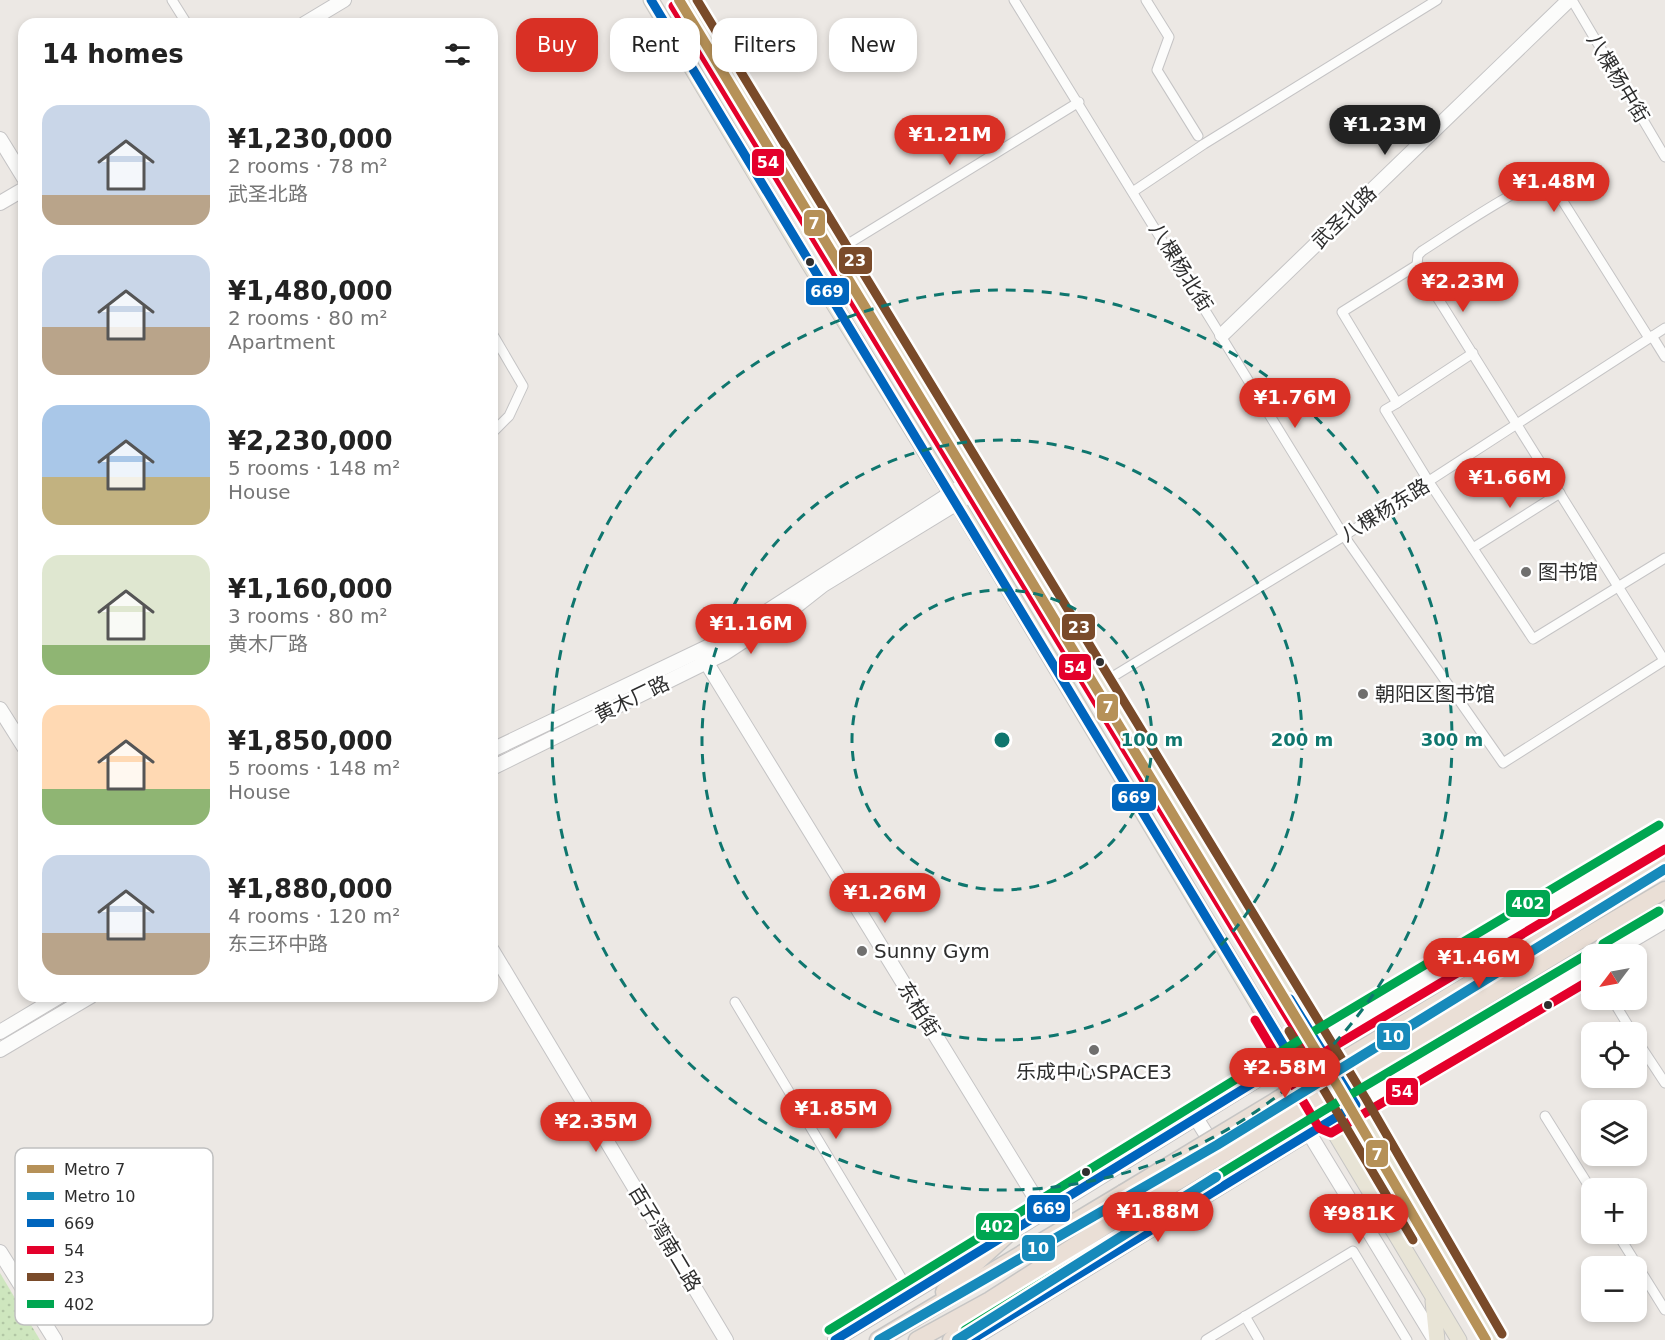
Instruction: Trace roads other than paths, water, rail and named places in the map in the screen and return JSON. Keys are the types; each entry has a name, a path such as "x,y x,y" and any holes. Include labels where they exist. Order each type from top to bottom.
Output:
{"highway":[{"path":"878,1340 1665,866"},
{"path":"917,1340 990,1300 1132,1209 1665,890"},
{"path":"918,1316 1008,1234"},
{"path":"951,1340 990,1300"}],"main road":[{"path":"651,0 809,264 954,497 1459,1340"},
{"path":"683,0 1356,1105 1492,1340"},
{"path":"1433,1295 1436,1340"}],"street":[{"path":"172,0 182,18"},
{"path":"314,18 344,0"},
{"name":"八棵杨北街","path":"1014,0 1134,191 1344,536 1503,763 1664,660"},
{"path":"1146,0 1169,37 1158,70 1198,136"},
{"path":"1134,191 1204,144 1437,0"},
{"name":"八棵杨中街","path":"1571,0 1665,157"},
{"name":"武圣北路","path":"1222,335 1571,0"},
{"path":"835,252 1079,102"},
{"path":"0,139 18,168"},
{"path":"1664,660 1417,265 1418,255 1511,195 1540,180 1546,181 1562,200 1665,357"},
{"path":"0,203 18,192"},
{"path":"1397,403 1342,312 1417,265"},
{"name":"八棵杨东路","path":"1099,685 1344,536 1665,328"},
{"path":"498,343 523,386 510,416 498,428"},
{"path":"1473,353 1385,410 1429,482 1533,639 1665,558"},
{"name":"黄木厂路","path":"498,765 703,657 977,484"},
{"path":"1473,548 1560,493"},
{"name":"黄木厂路","path":"498,747 703,657"},
{"name":"东柏街","path":"703,657 1044,1212"},
{"path":"0,709 18,738"},
{"path":"835,1340 1317,1043 1665,835"},
{"path":"1626,944 1665,921"},
{"path":"1474,949 1512,1012"},
{"name":"百子湾南二路","path":"498,960 726,1340"},
{"path":"971,1340 1309,1133 1581,971"},
{"path":"0,1032 50,1002"},
{"path":"0,1050 82,1002"},
{"path":"735,1002 911,1294"},
{"path":"1647,1056 1665,1083"},
{"path":"1292,1059 1309,1133 1436,1340"},
{"path":"1545,1116 1584,1178"},
{"path":"1196,1118 1234,1179"},
{"path":"1624,1244 1665,1310"},
{"path":"1206,1340 1353,1251 1407,1340"},
{"path":"0,1252 15,1276"},
{"path":"1245,1316 1259,1340"},
{"path":"46,1325 56,1340"}],"metro line":[{"name":"7","path":"679,0 1338,1087 1486,1340"},
{"name":"10","path":"879,1340 1217,1145 1665,869"},
{"name":"10","path":"957,1340 1216,1177"}],"place":[{"name":"图书馆","path":"1526,572"},
{"name":"朝阳区图书馆","path":"1363,694"},
{"name":"Sunny Gym","path":"862,951"},
{"name":"乐成中心SPACE3","path":"1094,1050"}]}
